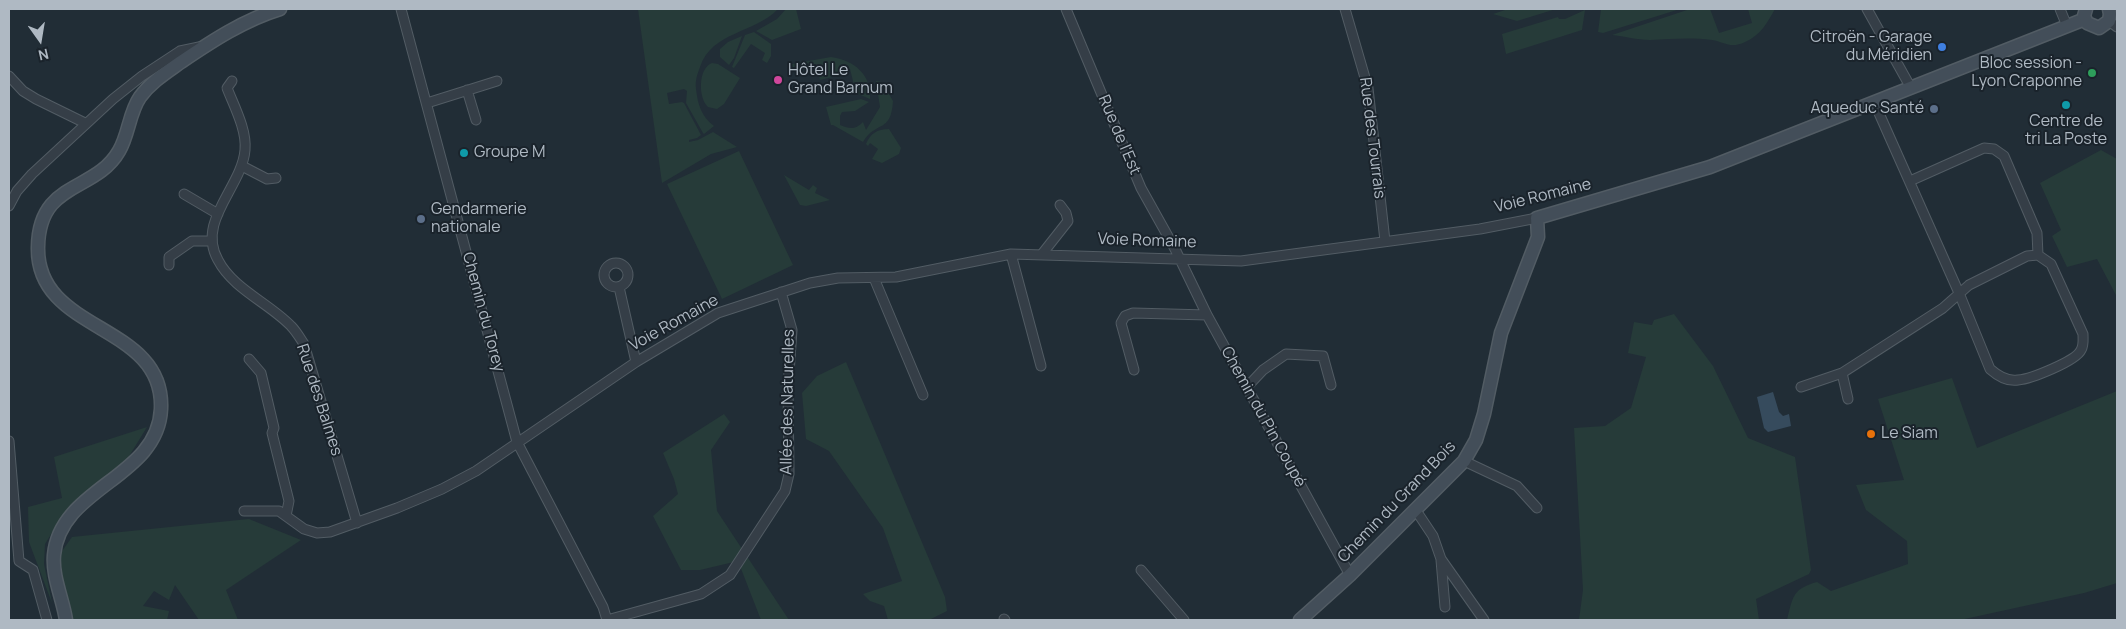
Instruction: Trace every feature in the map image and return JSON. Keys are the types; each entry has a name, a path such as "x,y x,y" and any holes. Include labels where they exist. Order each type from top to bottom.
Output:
{"street":[{"path":"66,620 54,571 54,556 61,530 68,518 81,504 138,459 147,448 159,424 161,409 156,380 150,367 141,356 131,347 68,309 48,288 38,256 38,238 42,222 60,196 72,186 100,172 111,163 126,137 133,110 148,88 159,78 206,45 236,28 280,9"},
{"name":"Chemin du Torey","path":"401,9 517,442 603,608 607,620"},
{"name":"Rue de l'Est","path":"1066,9 1141,188 1180,258"},
{"name":"Rue des Tourrais","path":"1345,9 1368,88 1385,241"},
{"path":"1867,9 1911,88"},
{"path":"2060,9 2067,26"},
{"path":"2086,14 2090,26 2099,28 2106,25 2112,15"},
{"name":"Voie Romaine","path":"244,510 279,512 304,529 317,533 330,532 357,523 442,488 476,470 636,362 718,313 828,279 904,276 1011,254 1241,261 1480,229 1537,218 1710,167 2067,26 2086,14"},
{"path":"9,206 17,191 32,174 85,123 150,71 180,51 206,45"},
{"path":"9,76 23,90 36,99 85,123"},
{"path":"169,265 169,257 192,241 212,241 218,214 242,166 245,149 243,132 227,88 232,81"},
{"path":"427,104 497,81"},
{"path":"467,90 476,120"},
{"path":"1801,386 1842,374 1943,308 1959,293 1968,285 2027,256 2038,255 2051,264 2083,334 2083,343 2080,352 2066,363 2018,381 2000,378 1990,369 1959,293 1874,102"},
{"path":"1910,181 1984,148 1994,149 2004,156 2037,232 2038,255"},
{"path":"242,166 267,179 276,178"},
{"path":"184,194 218,214"},
{"path":"1042,254 1068,221 1066,213 1060,205"},
{"name":"Chemin du Grand Bois","path":"1300,620 1350,575 1464,461 1476,440 1484,414 1500,333 1538,237 1537,218"},
{"name":"Rue des Balmes","path":"212,241 216,258 226,273 290,326 304,344 357,523"},
{"path":"1011,254 1041,366"},
{"name":"Chemin du Pin Coupé","path":"1180,258 1207,315 1350,575"},
{"path":"874,278 923,395"},
{"path":"619,287 636,362"},
{"name":"Allée des Naturelles","path":"607,620 701,594 730,575 785,491 789,474 788,408 792,330 781,292"},
{"path":"1134,370 1121,323 1125,316 1132,313 1207,315"},
{"path":"1247,387 1263,370 1286,354 1323,356 1331,385"},
{"path":"249,359 261,373 274,428 272,433 289,501 286,516"},
{"path":"1842,374 1848,399"},
{"path":"9,441 19,561 32,570 47,620"},
{"path":"1464,461 1517,486 1537,508"},
{"path":"1415,509 1433,536 1440,559 1445,607"},
{"path":"1440,559 1484,620"},
{"path":"1141,570 1184,620"}],"green space":[{"path":"638,9 778,9 757,24 724,39 706,55 697,75 696,89 701,110 714,126 704,134 686,103 687,91 684,89 667,93 669,104 684,103 701,135 689,140 689,142 698,140 713,132 737,147 711,154 662,183"},
{"path":"786,9 796,9 801,29 772,40 756,31 777,19"},
{"path":"1508,9 1556,9 1517,21 1493,14"},
{"path":"1601,9 1680,9 1603,33 1598,32"},
{"path":"1690,9 1710,9 1719,33 1752,23 1748,9 1775,9 1759,32 1751,39 1736,45 1704,39 1645,40 1612,35"},
{"path":"1585,10 1582,30 1506,54 1502,34 1558,17 1559,19 1565,19"},
{"path":"754,32 771,44 771,56 767,63 762,60 765,53 751,44 734,68 732,67 745,35"},
{"path":"742,36 734,58 729,65 720,57 720,49 728,42"},
{"path":"831,57 847,61 860,70 868,83 870,99 856,93 850,69 840,72 841,75 820,80 816,64 793,69 792,64"},
{"path":"712,63 718,64 740,78 724,104 717,109 708,107 702,97 701,90 704,71"},
{"path":"876,81 882,82 893,101 892,111 886,123 868,135 863,142 831,125 826,107 861,99 869,102 855,111 842,112 840,125 852,128 863,122 866,130 880,107"},
{"path":"889,129 901,148 899,154 882,163 872,159 878,149 870,143 868,146 866,144 874,133"},
{"path":"2101,150 2117,159 2117,297 2097,259 2067,267 2052,236 2061,230 2040,183"},
{"path":"739,151 793,265 722,299 667,184"},
{"path":"784,175 809,190 813,185 817,188 815,193 830,200 806,206 800,205"},
{"path":"1674,314 1713,366 1748,438 1795,457 1811,570 1809,574 1756,599 1759,620 1579,620 1583,590 1574,428 1605,426 1631,408 1646,357 1628,353 1634,322 1652,325 1654,320"},
{"path":"846,362 945,597 947,611 929,620 888,620 884,606 870,601 863,594 902,581 883,528 829,451 806,439 802,393 817,376"},
{"path":"1952,378 1977,448 2117,391 2117,583 2084,593 1960,620 1787,620 1795,595 1798,591 1809,585 1817,582 1831,591 1908,564 1907,541 1866,510 1856,485 1904,480 1878,399"},
{"path":"724,414 730,422 711,450 717,511 789,620 761,620 738,561 700,570 681,570 653,516 678,494 663,453"},
{"path":"147,427 128,458 64,513 45,544 44,564 52,603 29,542 28,507 62,498 54,457"},
{"path":"249,519 301,540 226,590 238,620 199,620 175,585 169,600 154,591 143,606 169,611 167,620 70,620 61,579 60,554 72,537"}],"water":[{"path":"1773,392 1779,412 1783,416 1789,414 1791,426 1768,432 1764,428 1757,397"}],"place":[{"name":"Citroën - Garage du Méridien","path":"1942,47"},
{"name":"Bloc session - Lyon Craponne","path":"2092,73"},
{"name":"Hôtel Le Grand Barnum","path":"778,80"},
{"name":"Centre de tri La Poste","path":"2066,105"},
{"name":"Aqueduc Santé","path":"1934,109"},
{"name":"Groupe M","path":"464,153"},
{"name":"Gendarmerie nationale","path":"421,219"},
{"name":"Le Siam","path":"1871,434"}]}
